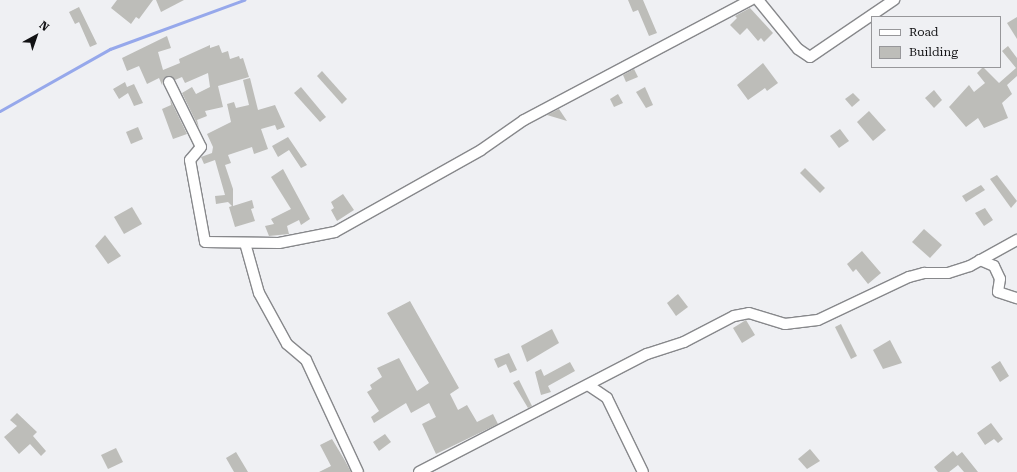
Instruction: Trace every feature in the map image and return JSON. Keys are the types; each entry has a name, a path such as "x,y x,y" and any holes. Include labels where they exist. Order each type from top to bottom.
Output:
{"street":[{"path":"169,82 201,147 190,160 205,242 279,243 334,232 481,150 524,120 751,0"},
{"path":"758,0 798,49 810,57 894,0"},
{"path":"419,472 648,354 684,342 734,316 750,313 785,324 818,320 909,277 924,273 948,273 980,260 1017,240"},
{"path":"245,243 259,293 287,344 306,360 358,472"},
{"path":"980,260 994,266 1000,280 998,292 1017,298"},
{"path":"588,385 607,398 643,472"}],"building":[{"path":"117,0 153,0 139,19 136,17 131,24 111,8"},
{"path":"156,0 184,0 161,12"},
{"path":"628,0 643,0 657,33 649,36 638,10 633,12"},
{"path":"79,7 97,44 90,47 79,22 75,24 69,12"},
{"path":"750,8 773,33 764,42 761,38 758,41 747,28 740,35 730,25 737,18 735,16"},
{"path":"1017,17 1017,39 1007,23"},
{"path":"167,36 171,48 158,52 163,70 180,63 179,59 210,45 210,48 219,45 222,53 228,51 230,59 239,56 240,59 243,58 249,77 218,86 223,107 205,111 207,116 197,120 199,128 182,93 192,87 196,94 210,87 208,73 185,83 182,77 175,80 169,76 164,78 162,85 159,78 147,84 139,66 127,71 122,58"},
{"path":"1008,46 1017,58 1017,76 1007,85 1012,94 1002,103 1008,118 984,128 978,118 966,127 949,107 969,85 974,92 985,83 977,73 982,68 984,68 999,83 1016,68 1002,51"},
{"path":"763,63 778,83 767,91 765,88 748,100 737,85"},
{"path":"634,69 638,77 626,82 623,75"},
{"path":"322,71 347,99 342,104 317,76"},
{"path":"250,78 258,110 275,105 285,127 277,130 275,125 261,129 268,149 254,154 252,147 228,155 231,163 225,165 233,189 233,206 252,200 254,208 251,209 255,221 235,227 229,207 232,206 228,202 216,204 215,196 225,195 215,160 204,164 201,157 212,153 213,147 207,134 231,122 227,104 234,102 236,108 249,105 243,80"},
{"path":"125,82 127,87 134,84 143,103 134,106 128,93 119,99 113,89"},
{"path":"301,87 326,117 320,122 294,93"},
{"path":"645,87 653,105 646,108 636,92"},
{"path":"934,90 942,100 934,108 925,98"},
{"path":"853,93 860,100 852,107 845,99"},
{"path":"618,94 623,103 614,107 610,99"},
{"path":"170,99 187,134 173,139 162,109 171,105"},
{"path":"559,109 567,121 547,115"},
{"path":"869,111 886,130 873,141 857,122"},
{"path":"138,127 143,139 131,144 126,132"},
{"path":"840,129 849,141 839,148 830,136"},
{"path":"288,137 307,165 301,168 289,150 278,157 272,146"},
{"path":"805,168 825,188 820,193 800,173"},
{"path":"283,169 310,219 301,225 299,220 287,226 289,234 269,236 265,226 274,224 271,219 291,209 271,177"},
{"path":"997,175 1017,201 1011,208 990,179"},
{"path":"981,185 985,190 966,202 962,196"},
{"path":"343,194 354,210 337,221 331,210 334,208 331,202"},
{"path":"132,207 142,224 124,234 114,217"},
{"path":"985,208 993,220 984,226 975,213"},
{"path":"924,229 942,245 930,258 912,242"},
{"path":"105,235 121,256 108,264 95,246"},
{"path":"862,251 881,273 868,284 856,269 853,272 847,264"},
{"path":"678,294 688,307 676,316 667,303"},
{"path":"410,301 459,388 450,394 458,410 467,405 477,422 493,414 498,424 436,454 422,424 436,417 429,403 411,413 406,403 374,423 371,417 379,411 367,392 372,389 370,385 382,377 377,368 399,358 417,391 429,383 387,313"},
{"path":"746,320 755,335 742,343 733,328"},
{"path":"841,324 857,356 851,359 835,327"},
{"path":"552,329 559,343 527,362 521,346"},
{"path":"890,340 902,363 883,369 873,350"},
{"path":"509,353 517,370 510,373 506,364 498,368 494,359"},
{"path":"1000,361 1009,376 1000,382 991,367"},
{"path":"570,362 575,371 548,386 551,392 541,395 535,372 541,369 544,376"},
{"path":"519,380 532,406 528,408 513,383"},
{"path":"17,413 37,432 33,436 46,451 41,456 30,444 19,454 4,437 17,426 10,420"},
{"path":"991,423 1003,439 998,443 994,439 985,445 977,433"},
{"path":"385,434 391,442 379,451 373,442"},
{"path":"332,439 351,472 319,472 331,466 320,445"},
{"path":"116,448 123,462 108,469 101,455"},
{"path":"810,449 820,461 807,469 798,459"},
{"path":"953,451 957,456 962,452 978,472 964,472 958,465 949,472 938,472 934,467"},
{"path":"236,452 248,472 234,472 226,458"}],"waterway":[{"path":"0,111 110,49 244,0"}]}
